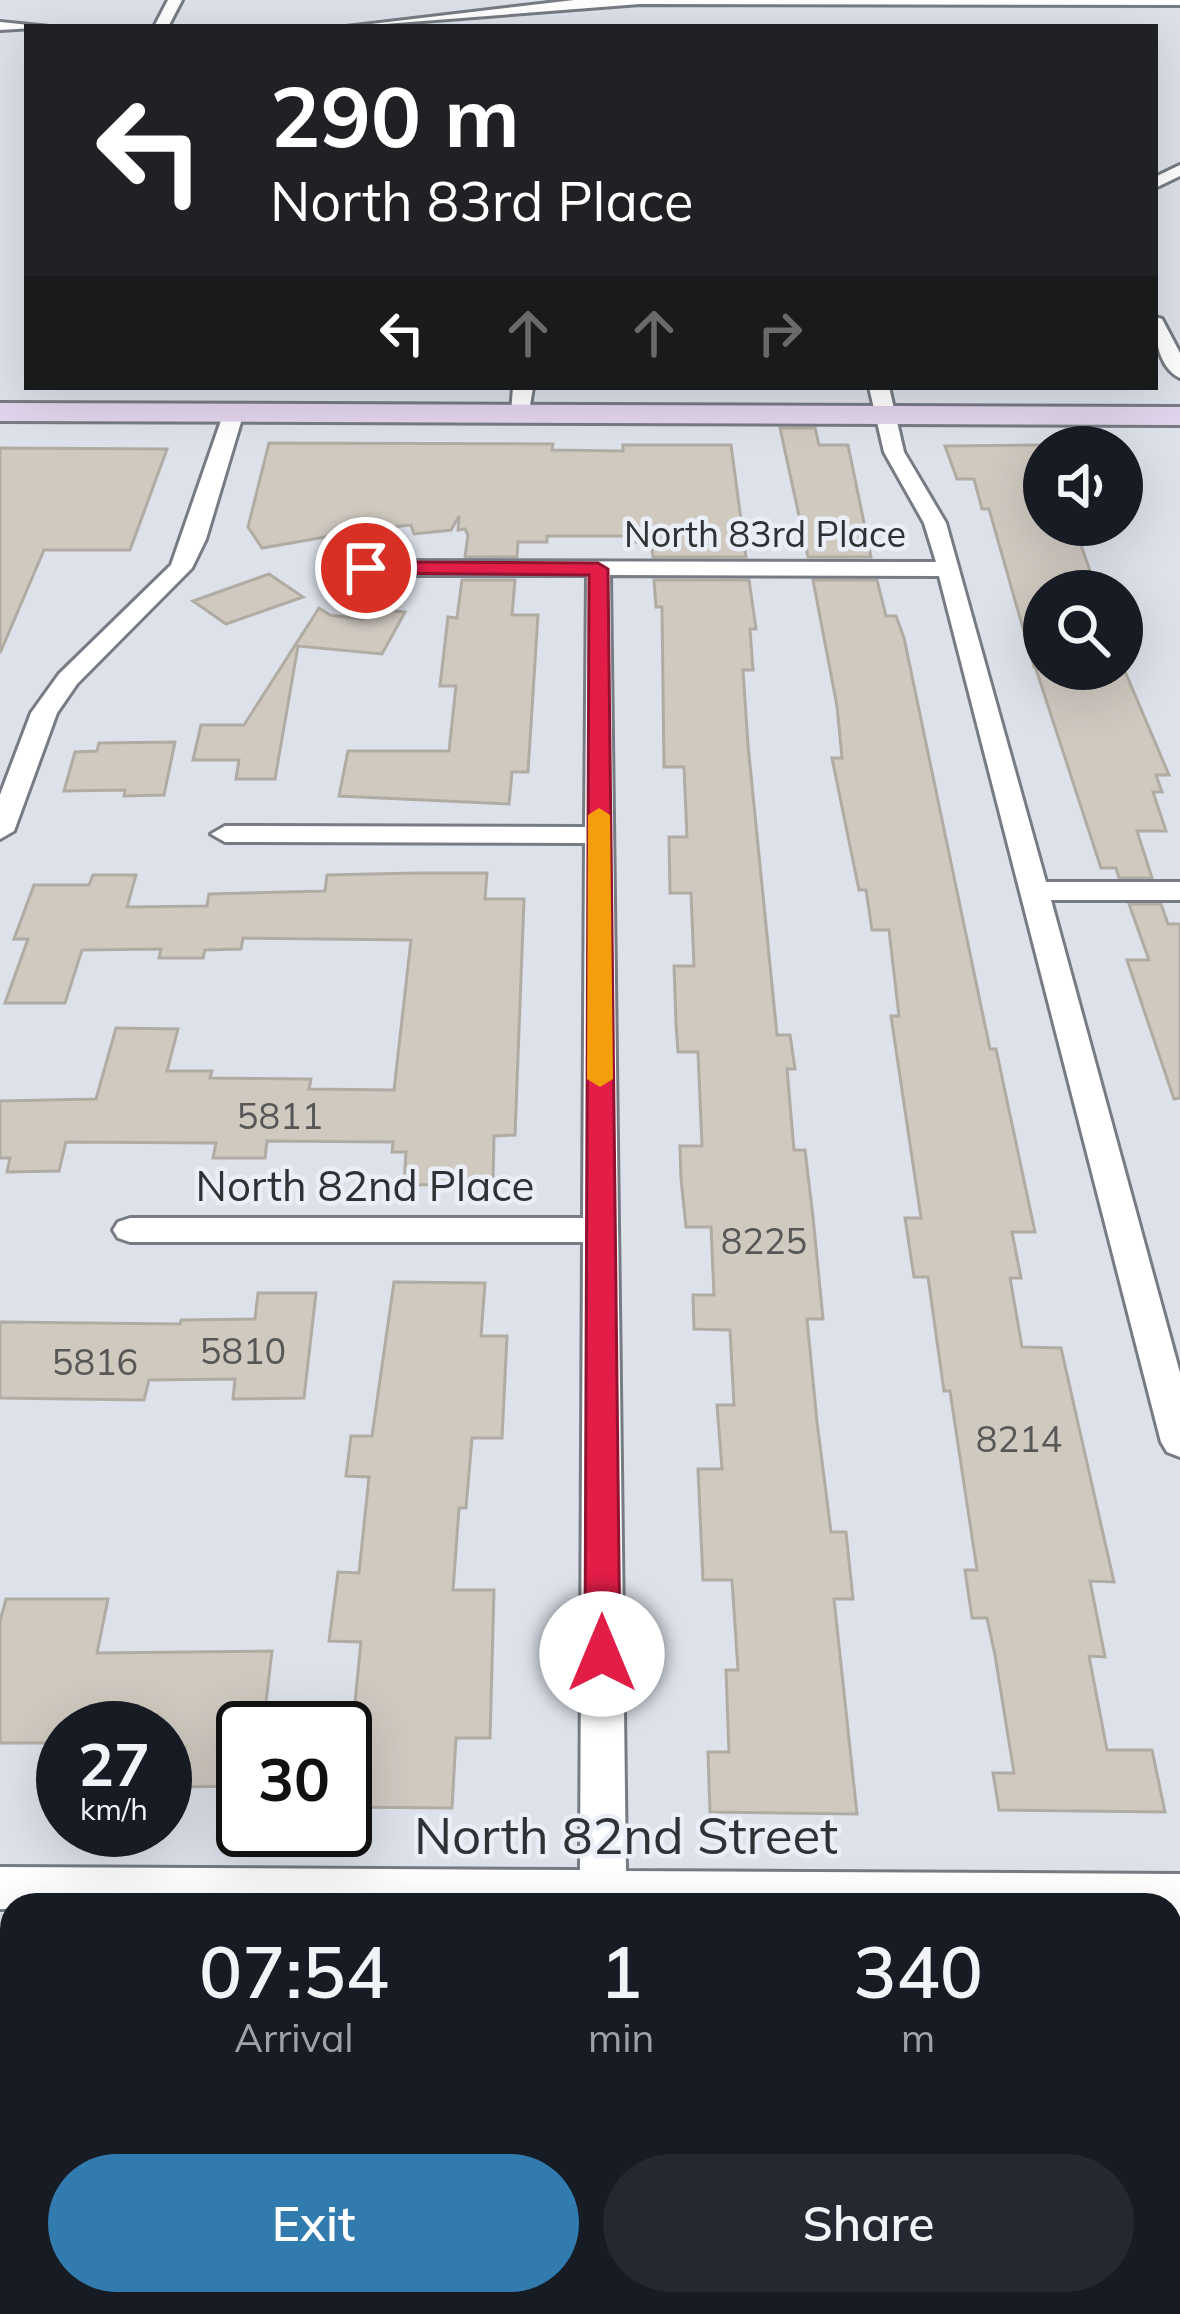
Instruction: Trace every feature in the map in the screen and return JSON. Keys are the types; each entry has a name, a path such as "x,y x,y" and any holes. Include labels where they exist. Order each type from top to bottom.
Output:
{"street":[{"path":"389,24 578,7 783,0 1180,1"},
{"path":"1158,329 1180,372"},
{"path":"0,412 235,412 522,400 882,401 1180,416"},
{"path":"882,401 894,452 934,523 949,569 1180,1442"},
{"path":"0,831 44,713 68,679 181,568 195,539 235,412"},
{"name":"North 83rd Place","path":"366,568 949,569"},
{"path":"598,569 603,1893"},
{"path":"225,834 599,835"},
{"path":"1034,891 1180,891"},
{"name":"North 82nd Place","path":"130,1230 601,1230"},
{"name":"North 82nd Street","path":"0,1888 302,1893"}],"building":[{"path":"780,428 815,428 819,445 848,445 871,557 808,557"},
{"path":"269,443 553,444 552,450 623,451 623,445 731,445 746,557 653,557 651,542 627,542 626,536 547,536 547,542 518,542 517,557 465,557 468,535 465,529 458,530 459,516 451,530 414,534 411,525 262,548 248,527"},
{"path":"1023,445 1023,546 1081,546 1090,570 1023,570 1023,628 989,509 982,509 974,479 957,479 945,446"},
{"path":"0,448 167,449 130,550 44,550 0,653"},
{"path":"269,574 303,597 226,624 193,601"},
{"path":"462,580 515,580 512,615 538,615 528,772 512,772 509,804 339,796 348,751 449,751 456,686 440,686 448,617 457,618"},
{"path":"654,580 749,580 756,629 750,629 753,670 743,670 748,745 777,1035 790,1035 795,1069 787,1069 794,1150 805,1150 813,1217 823,1319 807,1319 817,1422 831,1532 846,1532 853,1599 834,1599 857,1814 710,1812 708,1752 729,1752 726,1670 738,1670 732,1580 703,1580 698,1469 722,1469 717,1405 734,1405 730,1330 694,1329 693,1295 714,1295 711,1227 686,1227 681,1179 680,1146 702,1146 698,1052 678,1052 676,1024 674,966 694,966 691,893 670,893 669,837 687,837 684,767 664,767 662,607 656,607"},
{"path":"813,580 877,580 886,616 896,616 904,638 990,1049 996,1049 1035,1232 1012,1232 1021,1278 1010,1278 1022,1347 1061,1348 1114,1582 1090,1581 1105,1657 1089,1656 1107,1750 1152,1750 1165,1812 999,1810 993,1773 1014,1773 987,1618 972,1618 965,1570 977,1570 950,1391 944,1391 928,1277 914,1277 905,1218 921,1218 891,1016 899,1016 889,930 872,930 866,890 859,890 832,758 842,758 837,706"},
{"path":"319,608 330,615 363,619 370,609 405,612 382,654 298,646 275,779 236,779 239,760 193,760 201,725 244,725"},
{"path":"1043,690 1133,690 1169,775 1156,775 1162,792 1153,792 1166,831 1137,831 1152,878 1119,878 1116,868 1101,868"},
{"path":"175,742 164,795 64,791 75,752 97,751 99,743"},
{"path":"487,873 485,899 524,899 515,1135 494,1136 493,1184 404,1185 406,1152 392,1152 393,1142 267,1141 265,1158 213,1158 216,1143 66,1142 59,1171 7,1172 10,1158 0,1158 0,1101 96,1099 116,1028 178,1029 167,1071 212,1071 210,1078 311,1079 309,1089 394,1090 411,940 243,938 241,949 205,950 203,958 159,958 161,949 82,950 65,1003 5,1003 28,939 14,939 34,885 89,885 93,875 136,875 127,907 207,906 209,894 325,891 327,875"},
{"path":"1129,904 1161,904 1168,924 1180,924 1180,1098 1174,1099 1127,960 1149,960"},
{"path":"394,1282 485,1283 481,1336 507,1336 502,1438 472,1438 466,1508 459,1508 453,1590 494,1590 490,1738 456,1738 452,1808 372,1807 372,1701 355,1701 361,1642 329,1641 338,1572 359,1573 369,1477 346,1476 351,1436 372,1436"},
{"path":"258,1293 316,1293 304,1398 233,1399 235,1379 149,1380 144,1400 0,1398 0,1322 180,1324 181,1320 255,1319"},
{"path":"6,1599 108,1599 97,1653 272,1651 266,1701 216,1701 216,1786 192,1787 192,1701 36,1701 36,1743 0,1743 0,1621"}],"slow traffic":[{"path":"599,815 600,1079"}],"route":[{"path":"366,568 598,569 602,1654"}]}
